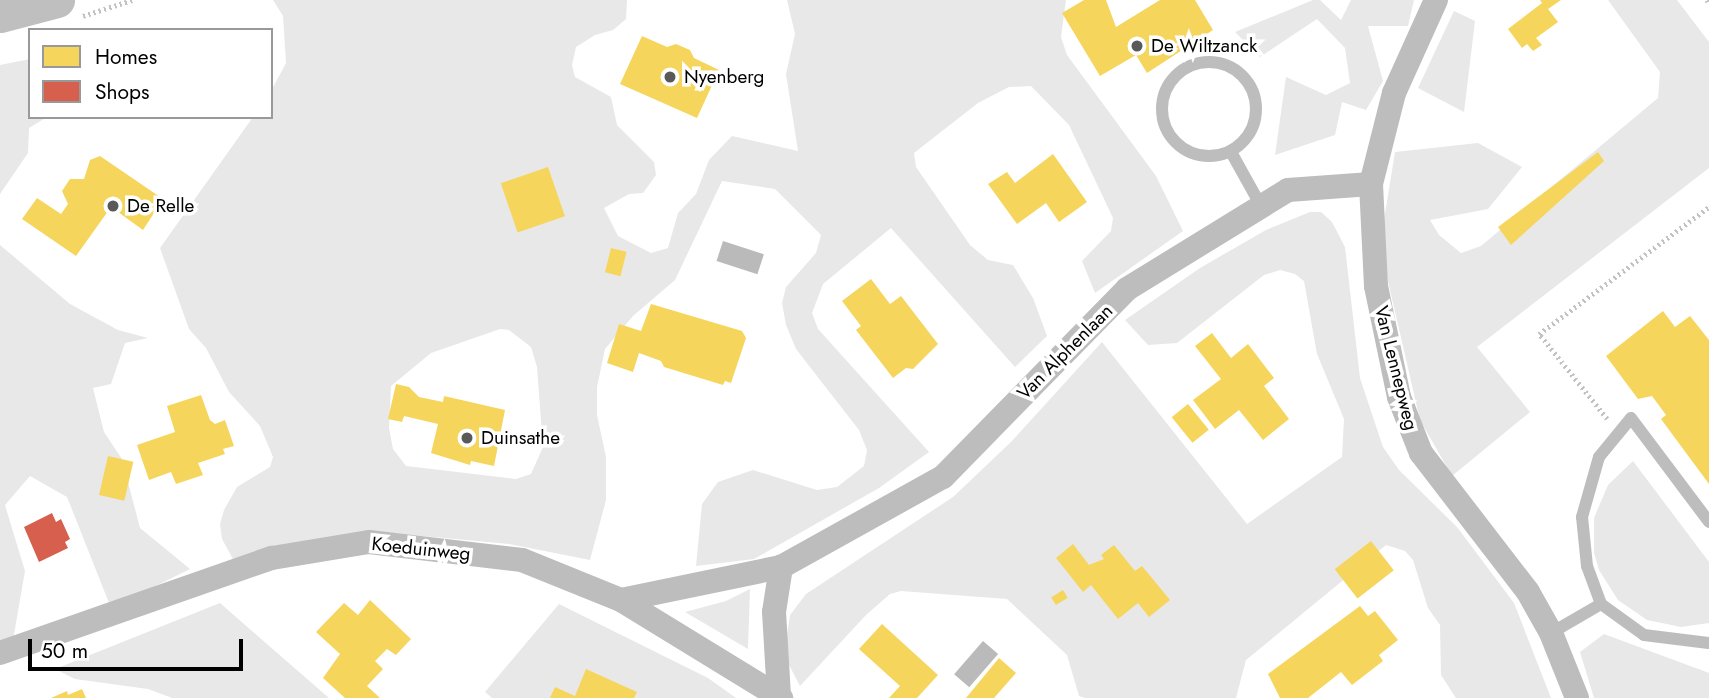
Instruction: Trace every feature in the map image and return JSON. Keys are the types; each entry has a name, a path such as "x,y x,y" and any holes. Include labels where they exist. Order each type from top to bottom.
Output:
{"main road":[{"path":"11,9 68,8"}],"street":[{"name":"Van Lennepweg","path":"1436,0 1394,93 1371,184 1376,286 1407,424 1438,479 1528,592 1551,633 1577,698"},
{"name":"Van Alphenlaan","path":"621,600 781,567 943,477 1127,289 1288,190 1371,184"},
{"name":"Koeduinweg","path":"0,653 272,558 369,542 522,560 621,600 780,697"},
{"path":"780,697 774,612 781,567"}],"lane":[{"path":"1223,64 1237,71 1255,97 1253,128 1231,152 1201,156 1174,142 1166,129 1161,114 1168,84 1192,65 1223,64"},
{"path":"1231,152 1261,206"},
{"path":"1709,522 1632,418 1599,457 1582,517 1587,565 1601,604 1644,635 1709,643"},
{"path":"1551,633 1601,604"}],"path":[{"path":"68,8 132,0"},
{"path":"1618,434 1539,334 1709,207"}],"shaded area":[{"path":"273,0 627,0 626,19 613,30 595,35 576,47 572,65 575,77 611,97 617,125 654,162 656,175 643,193 629,194 604,208 618,236 651,253 668,248 678,213 696,194 709,160 732,136 798,151 786,74 795,34 787,0 1066,0 1061,37 1067,55 1156,176 1183,231 1095,293 1082,261 1111,231 1113,218 1069,125 1031,86 1009,87 978,103 914,153 916,167 970,245 988,260 1013,265 1033,298 1047,336 1015,367 891,228 823,284 812,313 818,329 929,452 879,488 754,559 696,566 702,504 718,482 753,470 817,490 837,487 864,466 867,450 859,430 796,349 786,325 782,303 786,287 816,253 821,235 775,189 722,181 675,280 633,316 605,349 597,387 597,415 606,457 606,500 590,560 509,544 412,535 233,559 222,539 220,524 224,510 237,487 270,467 273,457 260,426 229,392 206,348 189,329 160,248 252,119 273,119 273,87 286,63 283,16","holes":["500,329 509,330 531,347 537,367 543,447 531,474 516,479 406,466 393,449 389,428 391,386 431,353"]},
{"path":"1313,0 1320,0 1341,20 1351,0 1414,0 1408,26 1368,26 1383,81 1366,110 1342,102 1335,135 1275,155 1286,77 1326,95 1350,83 1345,48 1317,19 1260,57 1235,32"},
{"path":"1608,0 1677,0 1709,42 1709,168 1477,347 1530,412 1452,476 1420,420 1384,264 1384,220 1395,152 1478,143 1522,167 1488,209 1430,220 1439,235 1461,253 1481,246 1658,98 1660,72"},
{"path":"1454,11 1475,21 1464,112 1418,88"},
{"path":"28,59 28,119 44,119 29,128 28,153 0,194 0,65"},
{"path":"1310,212 1321,212 1332,222 1345,247 1360,378 1383,447 1399,470 1457,527 1514,603 1551,698 1456,698 1441,675 1440,625 1428,608 1413,560 1405,551 1386,545 1246,660 1236,698 1085,698 1079,696 1067,655 1007,599 901,591 890,594 866,615 800,686 787,661 786,642 790,615 806,594 953,497 1011,442 1102,342 1247,524 1342,457 1344,419 1317,354 1304,281 1295,274 1280,270 1264,275 1177,343 1148,345 1125,320 1200,268 1266,230"},
{"path":"723,241 764,254 757,274 717,261"},
{"path":"0,245 70,304 118,330 148,338 125,343 111,384 93,388 104,432 122,459 140,528 190,569 111,608 67,497 30,476 5,505 25,571 12,646 0,649"},
{"path":"1633,461 1709,562 1709,623 1681,627 1647,620 1618,600 1599,570 1594,553 1594,518 1608,485"},
{"path":"750,589 748,649 685,612 726,601"},
{"path":"220,603 329,698 172,698 148,689 75,679 55,669"},
{"path":"559,604 708,678 736,698 492,698 485,692"},
{"path":"1604,634 1709,673 1709,698 1594,698 1580,652"},
{"path":"983,641 998,654 969,687 954,674"}],"building: Homes":[{"name":"De Wiltzanck","path":"1084,0 1106,0 1116,27 1160,0 1195,0 1213,30 1147,73 1136,55 1100,76 1062,13"},
{"path":"1540,0 1561,0 1548,9 1558,22 1536,38 1542,45 1533,51 1527,44 1522,48 1508,29 1542,3"},
{"name":"Nyenberg","path":"642,36 667,47 676,44 690,50 694,58 719,70 697,118 620,84"},
{"path":"1598,152 1604,161 1511,245 1498,227"},
{"path":"1053,154 1087,202 1059,222 1046,203 1017,224 988,184 1007,172 1015,183"},
{"name":"De Relle","path":"100,156 163,199 143,230 111,207 76,256 22,219 37,198 61,214 68,204 62,191 70,179 84,179 90,160"},
{"path":"548,167 565,216 518,232 501,183"},
{"path":"611,248 627,252 620,276 605,272"},
{"path":"871,279 890,304 901,296 938,344 913,369 906,368 893,378 856,330 861,326 842,301"},
{"path":"651,304 742,331 746,338 731,383 725,381 723,385 664,367 661,361 639,353 633,372 607,363 619,324 641,331"},
{"path":"1663,311 1675,327 1690,316 1709,340 1709,484 1661,419 1666,415 1652,396 1638,399 1606,356"},
{"path":"1212,333 1231,358 1248,344 1274,378 1264,386 1289,419 1263,440 1239,410 1215,429 1193,400 1221,379 1195,346"},
{"name":"Duinsathe","path":"396,384 409,387 419,397 443,402 444,396 505,410 494,466 471,461 470,465 431,453 438,424 404,416 402,422 388,419"},
{"path":"201,395 210,420 215,424 225,420 234,446 223,449 225,454 198,463 203,475 176,484 171,472 149,480 137,445 175,432 167,406"},
{"path":"1188,404 1209,430 1192,443 1172,417"},
{"path":"108,456 133,462 124,501 99,495"},
{"path":"1371,541 1394,570 1358,598 1335,569"},
{"path":"1073,544 1089,565 1104,559 1101,555 1114,545 1135,571 1142,566 1170,600 1149,617 1138,603 1118,619 1091,585 1083,592 1056,558"},
{"path":"1063,590 1068,598 1056,605 1051,597"},
{"path":"370,600 411,639 396,655 387,649 375,661 383,669 367,686 380,698 345,698 323,678 340,654 316,632 344,603 358,615"},
{"path":"1360,606 1368,616 1375,611 1398,640 1379,655 1383,661 1352,685 1341,672 1308,698 1280,698 1268,674"},
{"path":"882,624 938,675 917,698 889,698 900,686 859,649"},
{"path":"999,658 1016,673 994,698 966,698"},
{"path":"586,669 637,692 634,698 550,698 555,687 575,696"},
{"path":"82,689 86,698 51,698 67,691 68,695"}],"building: Shops":[{"path":"52,513 56,522 61,519 70,539 65,542 68,548 39,562 24,527"}],"place":[{"name":"De Wiltzanck","path":"1137,46"},
{"name":"Nyenberg","path":"670,77"},
{"name":"De Relle","path":"113,206"},
{"name":"Duinsathe","path":"467,438"}]}
